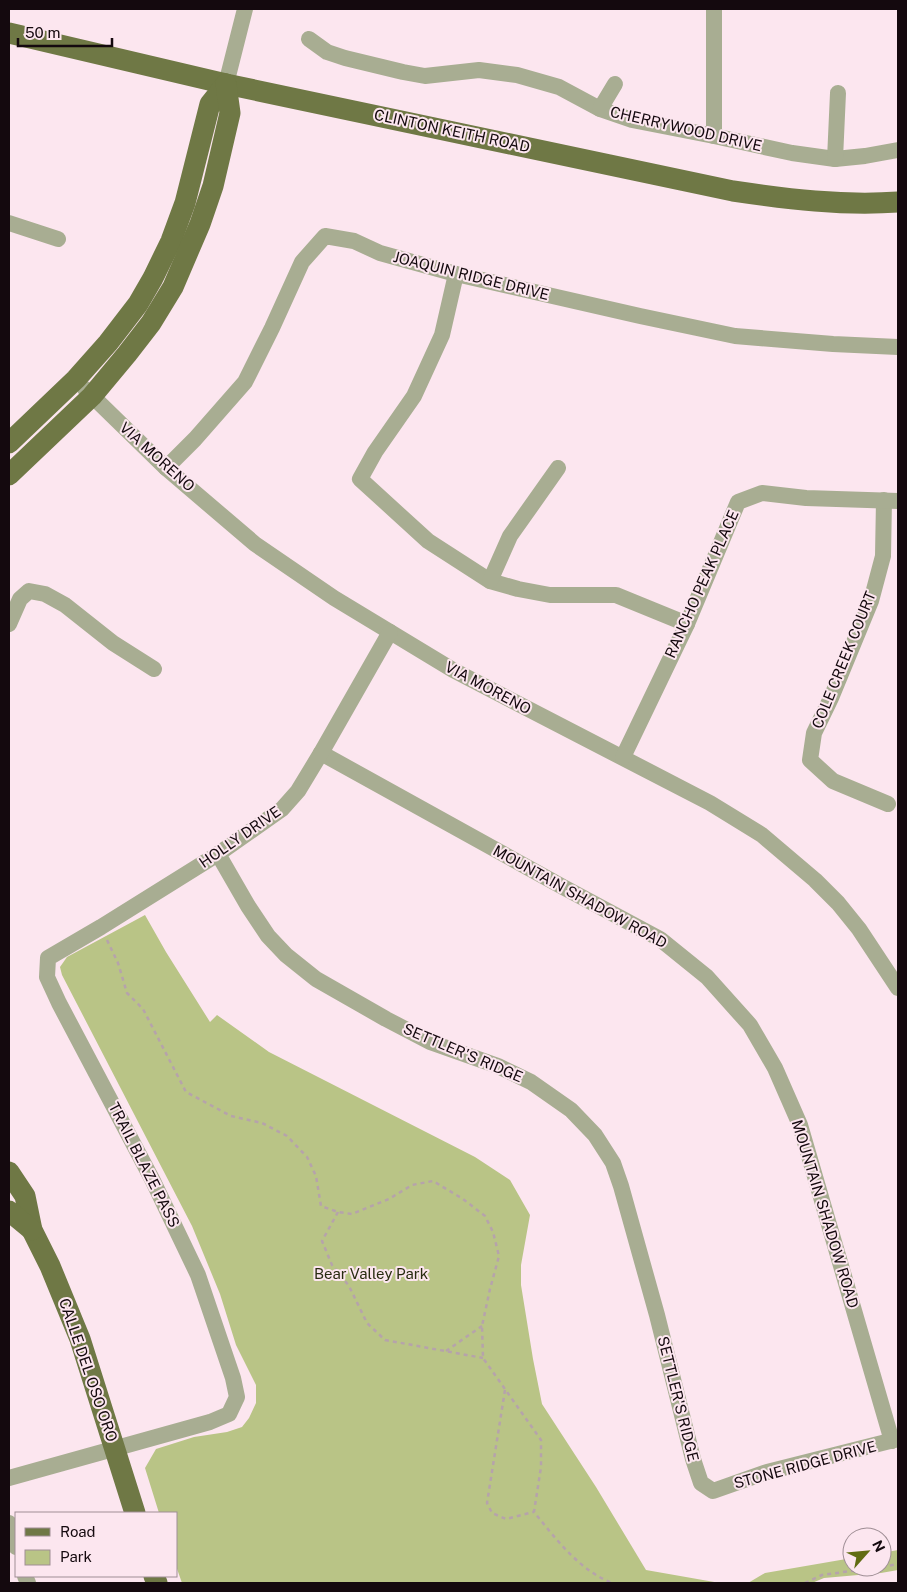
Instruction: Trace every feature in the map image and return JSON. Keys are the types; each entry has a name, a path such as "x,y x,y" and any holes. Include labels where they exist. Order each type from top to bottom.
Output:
{"main road":[{"name":"CLINTON KEITH ROAD","path":"9,33 226,84 733,191 799,200 873,204 898,202"},
{"path":"9,443 76,379 108,344 154,278 171,241 185,203 210,104 226,84"},
{"path":"9,476 92,396 151,323 173,287 200,224 213,186 230,113 226,84"},
{"name":"CALLE DEL OSO ORO","path":"9,1172 25,1196 32,1230 50,1266 77,1331 135,1512"},
{"name":"CALLE DEL OSO ORO","path":"9,1211 32,1230"}],"street":[{"path":"226,84 244,9"},
{"path":"714,9 714,136"},
{"name":"CHERRYWOOD DRIVE","path":"309,39 327,52 345,58 425,76 479,70 517,75 559,88 600,109 632,120 792,154 834,159 898,150"},
{"path":"600,109 615,84"},
{"path":"834,159 838,93"},
{"path":"9,223 58,239"},
{"name":"JOAQUIN RIDGE DRIVE","path":"166,468 195,439 245,382 302,262 326,236 354,240 380,253 456,274 735,336 898,347"},
{"path":"456,274 442,335 414,396 374,452 360,479 428,541 490,581 550,595 616,595 686,624"},
{"name":"VIA MORENO","path":"76,379 166,468 255,544 334,598 419,650 484,686 710,803 762,836 788,856 838,903 859,929 898,988"},
{"path":"490,581 510,536 558,468"},
{"name":"RANCHO PEAK PLACE","path":"623,757 686,624 738,502 762,493 806,498 891,501"},
{"name":"COLE CREEK COURT","path":"888,804 833,782 810,760 814,733 832,698 871,601 883,556 891,501"},
{"path":"9,624 20,599 29,591 44,594 65,605 113,643 154,669"},
{"name":"HOLLY DRIVE","path":"48,958 218,854 282,809 298,791 390,632"},
{"name":"MOUNTAIN SHADOW ROAD","path":"321,753 562,887 660,938 707,977 750,1025 776,1068 800,1125 895,1440"},
{"name":"SETTLER'S RIDGE","path":"218,854 268,936 286,955 316,979 430,1042 498,1066 531,1082 571,1110 595,1135 612,1162 622,1186 693,1459 701,1483 713,1492"},
{"name":"TRAIL BLAZE PASS","path":"9,1478 210,1422 229,1414 237,1397 233,1378 198,1276 154,1181 59,1003 47,977 48,958"},
{"name":"STONE RIDGE DRIVE","path":"713,1492 767,1472 895,1440"},
{"path":"9,1523 15,1544"}],"path":[{"path":"101,927 118,963 127,993 143,1009 186,1092 231,1116 262,1123 287,1136 307,1157 316,1176 322,1206 338,1212 352,1214 389,1198 412,1185 433,1181 485,1216 493,1232 499,1256 482,1326 484,1358 541,1440 541,1467 534,1512 567,1553 603,1580 612,1583"},
{"path":"338,1212 322,1241 332,1265 349,1286 367,1324 385,1340 484,1358"},
{"path":"445,1352 482,1326"},
{"path":"505,1388 487,1502 492,1513 506,1519 534,1512"},
{"path":"805,1583 822,1575 842,1572"}],"green space":[{"name":"Bear Valley Park","path":"145,915 210,1022 217,1015 269,1052 475,1157 510,1180 530,1215 521,1265 521,1285 542,1404 596,1487 646,1570 720,1583 182,1583 178,1572 178,1512 159,1512 145,1468 156,1449 194,1437 227,1432 242,1427 249,1418 256,1403 256,1385 236,1345 220,1294 192,1226 62,975 60,967 67,957"},
{"path":"898,1550 898,1570 892,1571 892,1551"},
{"path":"842,1560 842,1576 824,1578 812,1583 748,1583 765,1573"}]}
